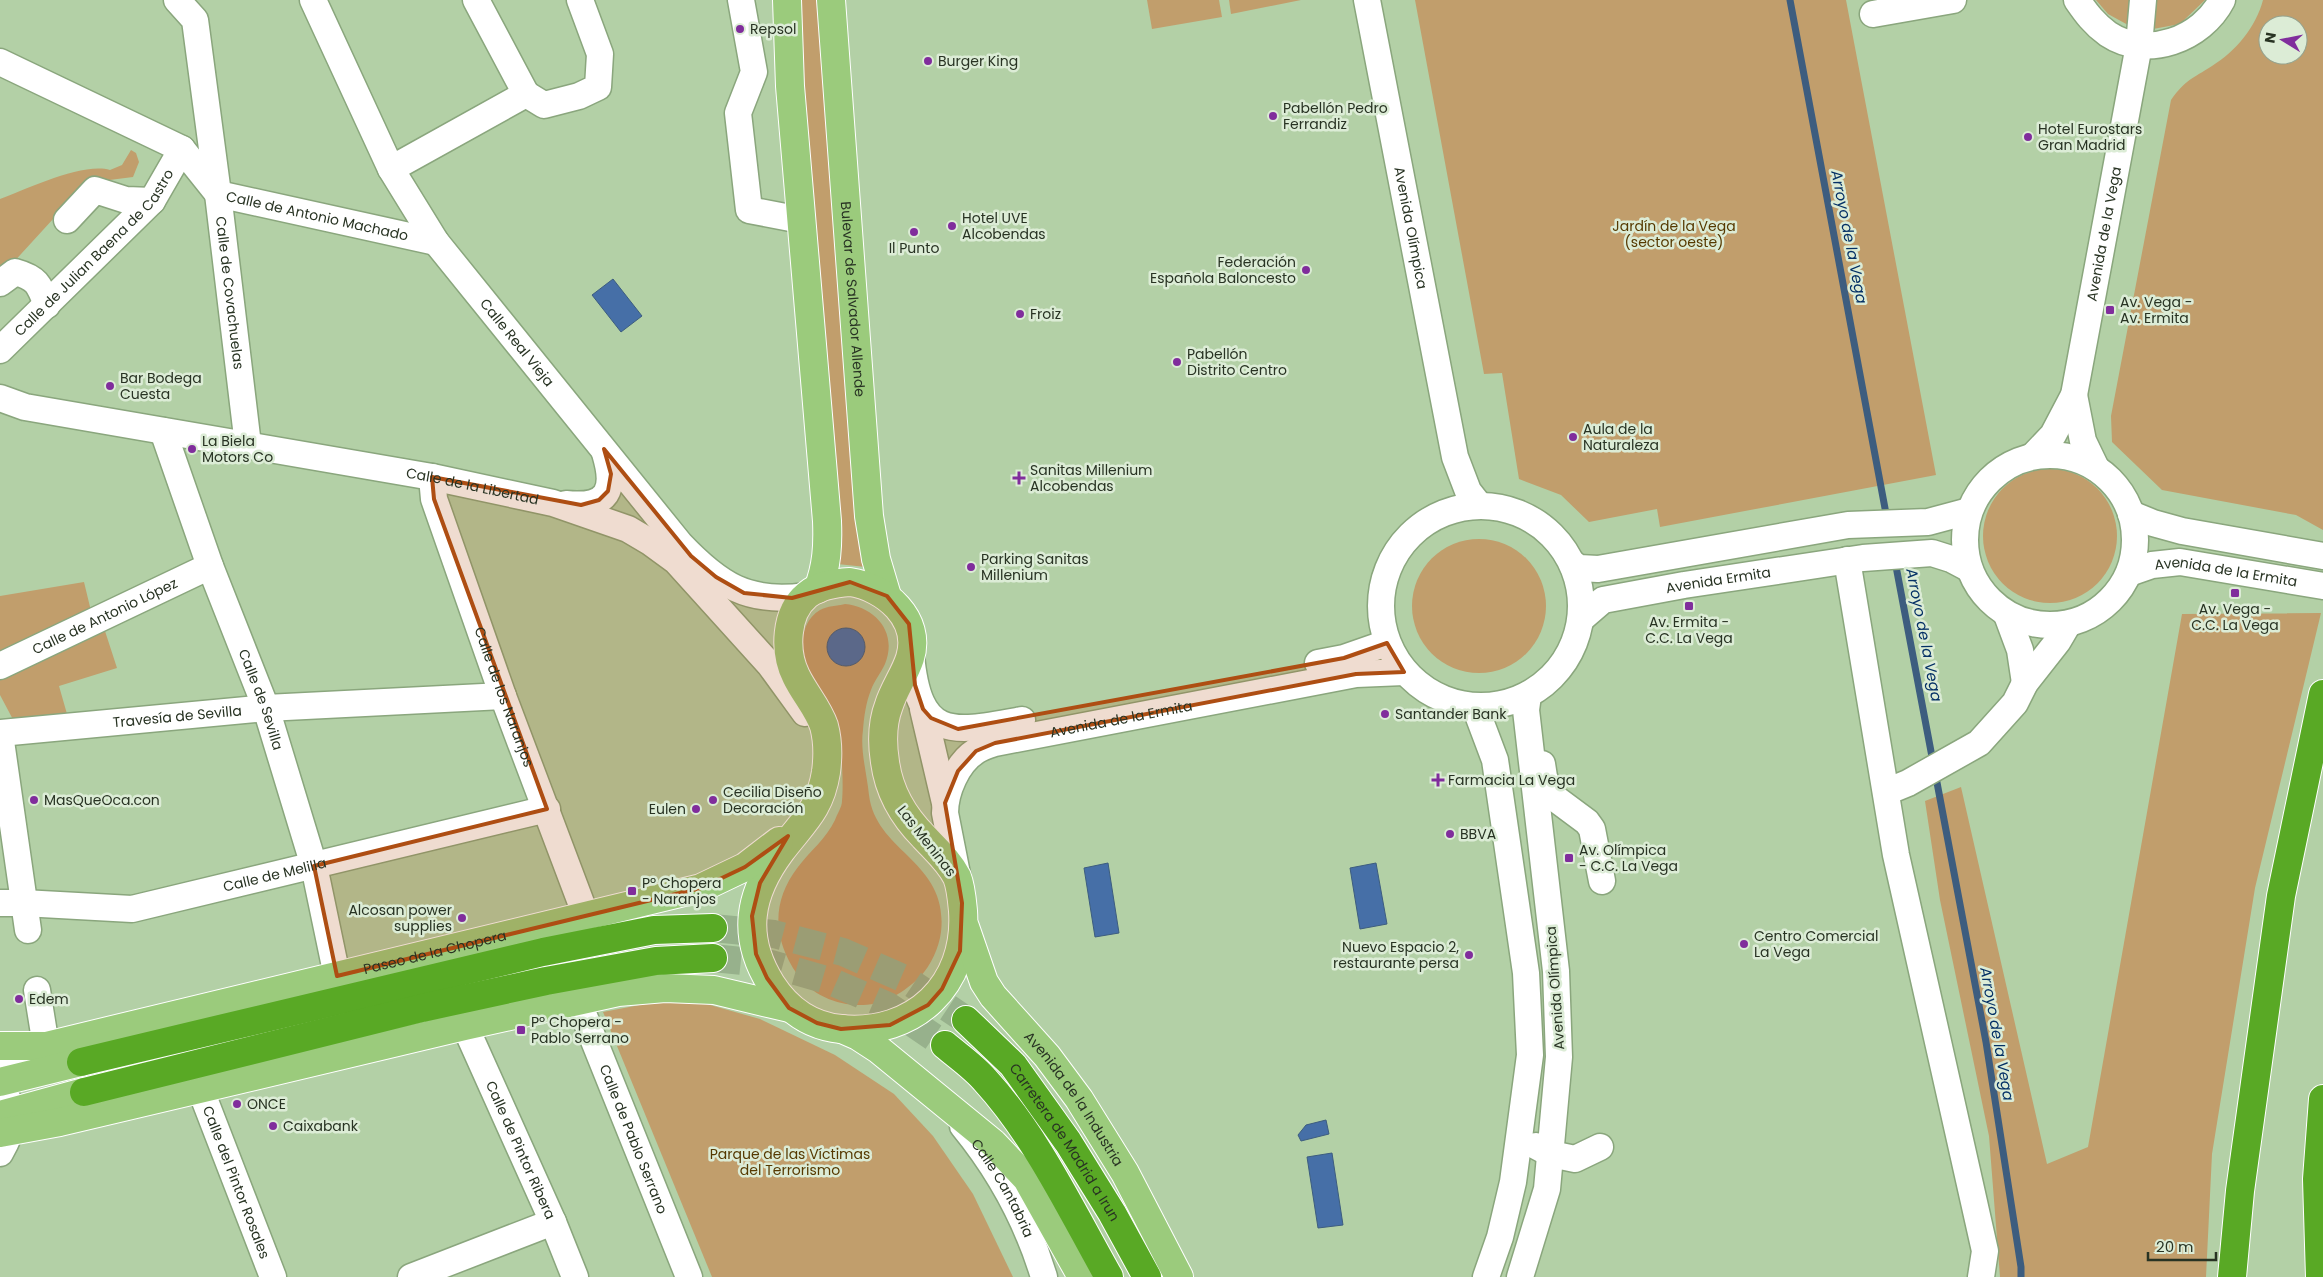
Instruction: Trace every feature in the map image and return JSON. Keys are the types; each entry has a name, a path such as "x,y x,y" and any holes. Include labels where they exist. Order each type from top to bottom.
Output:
{"highway":[{"path":"2232,1277 2240,1191 2282,896 2323,694"},
{"path":"81,1062 552,950 654,930 713,928"},
{"path":"84,1092 422,1008 555,979 656,961 713,958"},
{"name":"Carretera de Madrid a Irun","path":"966,1020 1013,1065 1068,1142 1112,1213 1147,1277"},
{"name":"Carretera de Madrid a Irun","path":"945,1045 984,1079 1012,1112 1042,1158 1109,1277"},
{"path":"2320,1277 2317,1179 2323,1099"}],"main road":[{"path":"787,0 790,86 827,521 828,551 824,574 812,592"},
{"name":"Bulevar de Salvador Allende","path":"834,4 869,516 876,559 887,596"},
{"name":"Las Meninas","path":"861,583 887,596 901,611 909,624 912,639 911,655 885,718 882,740 885,763 893,792 904,814 946,860 958,880 964,925 960,951 951,974 942,989 928,1005 913,1016 890,1026 841,1029 810,1020 789,1008 767,978 756,954 752,936 752,916 760,884 784,848 807,821 822,791 826,772 828,754 823,724 796,675 788,648 793,619 798,606 812,592 832,584 861,583"},
{"name":"Paseo de la Chopera","path":"0,1082 49,1057 336,976 701,888 727,878 745,867 807,821"},
{"name":"Avenida de la Industria","path":"964,925 984,982 993,996 1047,1056 1079,1099 1125,1173 1179,1277"},
{"path":"8,1121 60,1122 465,1026 618,992 666,988 714,990 789,1008"},
{"path":"841,1029 858,1036 878,1049 994,1143 1027,1179 1082,1277"},
{"path":"0,1046 81,1062"},
{"path":"8,1121 58,1099 84,1092"}],"street":[{"name":"Calle de Covachuelas","path":"177,0 195,20 248,445"},
{"name":"Calle Real Vieja","path":"313,0 391,169 436,242 680,544 716,578 744,593 774,599 812,592"},
{"path":"476,0 526,94 544,106 579,96 598,87 600,54 580,0"},
{"path":"594,0 598,47"},
{"path":"741,0 754,72 738,113 749,210 801,220"},
{"name":"Avenida Olímpica","path":"1368,0 1455,457 1468,491 1479,505"},
{"path":"1873,14 1953,0"},
{"path":"2078,0 2090,20 2109,35 2139,45 2163,44 2185,37 2201,28 2216,12 2222,0"},
{"name":"Avenida de la Vega","path":"2033,456 2053,436 2074,395 2139,45 2143,0"},
{"name":"Calle de Antonio Machado","path":"0,62 182,149 218,194 436,242"},
{"path":"754,72 790,86"},
{"path":"391,169 526,94"},
{"name":"Calle de Julian Baena de Castro","path":"0,350 152,200 182,149"},
{"path":"67,220 95,190 126,200 152,200"},
{"path":"0,283 15,272 30,276 39,286 46,305"},
{"name":"Avenida de la Vega","path":"2074,395 2083,440 2096,468"},
{"name":"Calle de la Libertad","path":"0,398 25,407 432,477 553,503 628,529 676,561 770,665 803,708 822,751 826,772"},
{"path":"0,414 25,407"},
{"name":"Calle de Sevilla","path":"162,431 210,566 266,708 314,866 336,976"},
{"path":"553,503 581,505 599,500 608,491 611,474 604,449"},
{"path":"2033,456 2066,456 2096,468 2117,488 2131,514 2135,534 2134,554 2128,573 2118,591 2104,606 2087,618 2068,624 2040,625 2026,623 2007,615 1983,595 1968,568 1964,549 1965,530 1969,511 1979,492 1994,475 2012,463 2033,456"},
{"name":"Avenida Olímpica","path":"1444,512 1455,457"},
{"name":"Calle de los Naranjos","path":"432,477 434,499 504,696 586,916"},
{"path":"1479,505 1517,512 1550,532 1572,563 1580,590 1581,619 1571,652 1552,678 1527,703 1475,707 1449,702 1422,688 1404,672 1387,643 1380,604 1388,566 1411,534 1444,512 1461,507 1479,505"},
{"path":"1572,563 1580,568 1598,569 1848,525 1928,522 1969,511"},
{"path":"2131,514 2153,524 2182,531 2323,556"},
{"name":"Avenida Ermita","path":"1581,619 1603,600 1684,585 1855,559 1932,553 1968,568"},
{"path":"1855,559 1897,788 1896,855 1985,1251 1981,1277"},
{"name":"Avenida de la Ermita","path":"2128,573 2152,565 2180,562 2323,586"},
{"name":"Calle de Antonio López","path":"0,666 210,566"},
{"path":"2007,615 2020,650 2025,683"},
{"path":"1897,788 1979,743 2015,703 2025,683 2058,641 2068,624"},
{"name":"Avenida de la Ermita","path":"923,709 931,718 946,725 958,729 975,729 1344,658 1387,643"},
{"path":"911,655 915,685 923,709 945,803"},
{"name":"Avenida de la Ermita","path":"958,880 945,814 945,803 958,771 976,751 995,743 1356,674 1404,672"},
{"name":"Travesía de Sevilla","path":"0,734 266,708 504,696"},
{"path":"1527,703 1540,752 1544,777 1552,796 1587,822 1592,829 1602,882"},
{"name":"Avenida Olímpica","path":"1520,1277 1546,1189 1551,1154 1559,1057 1556,971 1527,703"},
{"name":"Avenida Olímpica","path":"1475,707 1495,760 1526,973 1530,1055 1513,1182 1505,1219 1486,1277"},
{"path":"0,734 12,903 28,930"},
{"name":"Calle de Melilla","path":"12,903 132,909 547,809"},
{"path":"0,1060 30,1068 49,1057 37,990"},
{"name":"Calle de Pablo Serrano","path":"578,1001 689,1277"},
{"name":"Calle de Pintor Ribera","path":"465,1026 553,1222 575,1277"},
{"name":"Calle del Pintor Rosales","path":"200,1088 273,1277"},
{"name":"Calle Cantabria","path":"947,1106 980,1147 1002,1180 1020,1214 1041,1273"},
{"path":"1522,1122 1532,1143 1551,1154 1575,1159 1600,1147"},
{"path":"411,1277 553,1222"}],"highlighted area":[{"path":"604,449 691,556 716,577 744,593 792,598 850,582 887,596 909,624 915,685 923,709 931,718 958,729 1344,658 1387,643 1404,672 1356,674 995,743 976,751 958,771 945,803 962,903 960,951 942,989 928,1005 890,1025 841,1029 817,1023 789,1008 767,978 756,954 752,916 760,883 788,836 745,867 701,888 337,976 314,866 547,809 434,499 432,477 581,505 599,500 608,491 611,474"}],"green space":[{"path":"795,0 819,0 866,567 837,564"},
{"path":"1147,0 1219,0 1222,17 1152,29"},
{"path":"1229,0 1301,0 1231,14"},
{"name":"Jardín de la Vega (sector oeste)","path":"1415,0 1846,0 1936,475 1660,527 1657,509 1589,522 1561,495 1519,479 1502,373 1484,374"},
{"path":"2096,0 2130,0 2128,25 2108,14"},
{"path":"2156,0 2205,0 2180,24 2153,29"},
{"path":"2263,0 2323,0 2323,530 2296,515 2162,490 2112,442 2111,416 2171,100 2185,83 2221,60 2237,46 2255,20"},
{"path":"131,150 136,153 139,162 133,177 86,183 0,277 0,199 70,173 85,170 110,170 122,165"},
{"path":"2050,469 2076,474 2097,489 2112,510 2117,536 2112,562 2097,583 2076,598 2050,603 2024,598 2003,583 1988,562 1983,536 1988,510 2003,489 2024,474"},
{"path":"1479,539 1504,544 1526,559 1541,581 1546,606 1541,631 1526,653 1504,668 1479,673 1454,668 1432,653 1417,631 1412,606 1417,581 1432,559 1454,544"},
{"path":"84,582 91,611 104,628 117,668 59,686 69,721 17,727 0,695 0,596"},
{"path":"845,604 866,610 874,616 886,632 888,642 885,664 872,687 868,699 862,738 869,795 874,815 884,831 924,873 934,889 940,908 941,932 938,944 931,962 924,972 908,988 887,1000 863,1005 844,1004 826,998 810,988 797,974 789,961 783,947 778,921 779,907 789,880 827,833 842,803 842,758 835,716 827,699 805,666 802,639 808,622 813,615 820,610"},
{"path":"2321,613 2255,888 2212,1154 2206,1277 2000,1277 1989,1136 1940,900 1925,801 1961,787 2047,1164 2088,1147 2182,614"},
{"name":"Parque de las Víctimas del Terrorismo","path":"696,1001 760,1019 835,1055 894,1094 933,1136 973,1194 1013,1277 712,1277 603,1012 645,1004"}],"water":[{"path":"613,279 642,316 621,332 592,295"},
{"path":"846,628 853,629 859,634 864,640 864,654 859,660 853,665 846,666 839,665 833,660 828,654 827,647 828,640 833,634 839,629"},
{"path":"1108,863 1119,933 1095,937 1084,868"},
{"path":"1376,863 1387,924 1360,929 1350,868"},
{"path":"1326,1120 1329,1134 1301,1141 1298,1135 1306,1125"},
{"path":"1332,1153 1343,1225 1318,1228 1307,1157"}],"waterway":[{"name":"Arroyo de la Vega","path":"1790,0 1887,519"},
{"name":"Arroyo de la Vega","path":"1895,561 1933,762"},
{"name":"Arroyo de la Vega","path":"1935,772 1986,1042 2021,1277"}],"tunnel":[{"path":"713,928 774,934 843,952 905,979 966,1020"},
{"path":"713,958 771,964 830,981 888,1006 945,1045"}],"place":[{"name":"Repsol","path":"740,29"},
{"name":"Burger King","path":"928,61"},
{"name":"Pabellón Pedro Ferrandiz","path":"1273,116"},
{"name":"Hotel Eurostars Gran Madrid","path":"2028,137"},
{"name":"Hotel UVE Alcobendas","path":"952,226"},
{"name":"Il Punto","path":"914,232"},
{"name":"Federación Española Baloncesto","path":"1306,270"},
{"name":"Av. Vega - Av. Ermita","path":"2110,310"},
{"name":"Froiz","path":"1020,314"},
{"name":"Pabellón Distrito Centro","path":"1177,362"},
{"name":"Bar Bodega Cuesta","path":"110,386"},
{"name":"Aula de la Naturaleza","path":"1573,437"},
{"name":"La Biela Motors Co","path":"192,449"},
{"name":"Sanitas Millenium Alcobendas","path":"1019,478"},
{"name":"Parking Sanitas Millenium","path":"971,567"},
{"name":"Av. Vega - C.C. La Vega","path":"2235,593"},
{"name":"Av. Ermita - C.C. La Vega","path":"1689,606"},
{"name":"Santander Bank","path":"1385,714"},
{"name":"Farmacia La Vega","path":"1438,780"},
{"name":"MasQueOca.con","path":"34,800"},
{"name":"Cecilia Diseño Decoración","path":"713,800"},
{"name":"Eulen","path":"696,809"},
{"name":"BBVA","path":"1450,834"},
{"name":"Av. Olímpica - C.C. La Vega","path":"1569,858"},
{"name":"Pº Chopera - Naranjos","path":"632,891"},
{"name":"Alcosan power supplies","path":"462,918"},
{"name":"Centro Comercial La Vega","path":"1744,944"},
{"name":"Nuevo Espacio 2, restaurante persa","path":"1469,955"},
{"name":"Edem","path":"19,999"},
{"name":"Pº Chopera - Pablo Serrano","path":"521,1030"},
{"name":"ONCE","path":"237,1104"},
{"name":"Caixabank","path":"273,1126"}]}
